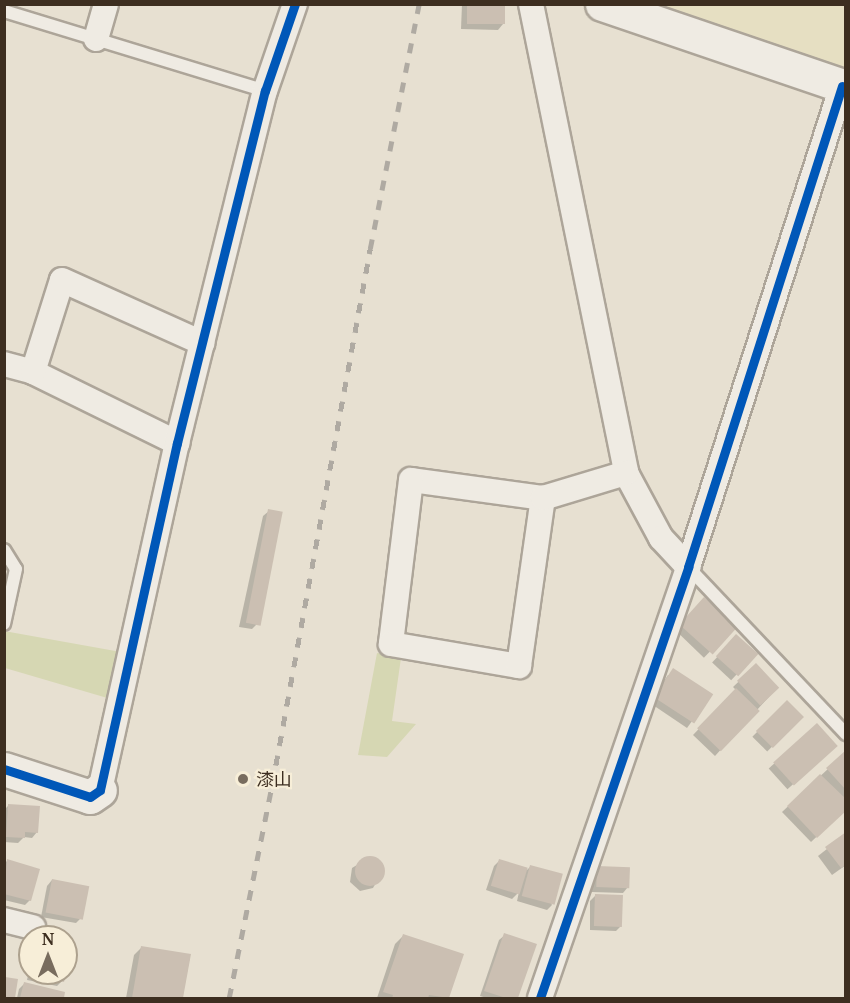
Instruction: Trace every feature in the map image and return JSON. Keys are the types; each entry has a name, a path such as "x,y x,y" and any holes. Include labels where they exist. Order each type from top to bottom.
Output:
{"street":[{"path":"96,39 106,4"},
{"path":"4,769 90,797 100,790 177,443 265,91 295,4"},
{"path":"531,4 626,473 661,538 688,567"},
{"path":"540,999 688,567 844,87 602,4"},
{"path":"33,372 62,280 202,343"},
{"path":"4,364 33,372 177,443"},
{"path":"543,498 519,666 391,644 411,480 543,498 626,473"},
{"path":"4,921 23,925"}],"lane":[{"path":"4,11 265,91"},
{"path":"4,550 16,569 4,624"},
{"path":"688,567 846,734"}],"shaded area":[{"path":"644,5 845,5 845,71"}],"green space":[{"path":"4,631 132,654 121,702 5,668"},
{"path":"377,653 401,658 392,721 416,724 387,757 358,755"}],"building":[{"path":"467,5 505,5 505,24 467,24"},
{"path":"268,509 283,512 261,626 246,623"},
{"path":"704,597 737,627 713,655 679,624"},
{"path":"736,634 758,654 738,676 716,656"},
{"path":"756,663 779,688 760,706 737,681"},
{"path":"673,668 713,694 694,723 654,697"},
{"path":"736,688 760,711 721,751 697,728"},
{"path":"787,700 804,717 773,748 756,731"},
{"path":"817,723 838,746 794,786 773,762"},
{"path":"846,750 846,790 826,768"},
{"path":"820,774 846,799 846,811 817,838 787,806"},
{"path":"8,804 40,806 38,833 25,832 25,838 6,837"},
{"path":"846,832 846,865 841,868 825,847"},
{"path":"370,856 381,860 385,871 381,882 370,886 359,882 355,871 359,860"},
{"path":"7,859 40,869 31,901 4,894"},
{"path":"499,859 528,868 520,895 491,886"},
{"path":"530,865 563,874 555,905 522,896"},
{"path":"597,866 630,867 629,888 596,887"},
{"path":"52,879 89,886 83,920 46,912"},
{"path":"595,894 623,895 622,927 594,926"},
{"path":"504,933 537,944 518,998 506,998 484,991"},
{"path":"403,934 464,954 449,998 429,995 428,998 392,998 393,995 383,992"},
{"path":"141,946 191,954 183,998 132,998"},
{"path":"5,977 18,979 15,998 5,998"},
{"path":"23,985 36,985 65,992 64,998 20,998"}],"railway":[{"path":"229,998 272,785 370,249 419,4"}],"cycle path":[{"path":"4,769 90,797 100,790 177,443 265,91 295,4"},
{"path":"540,998 688,567 842,86"}],"place":[{"name":"漆山","path":"243,779"}]}
